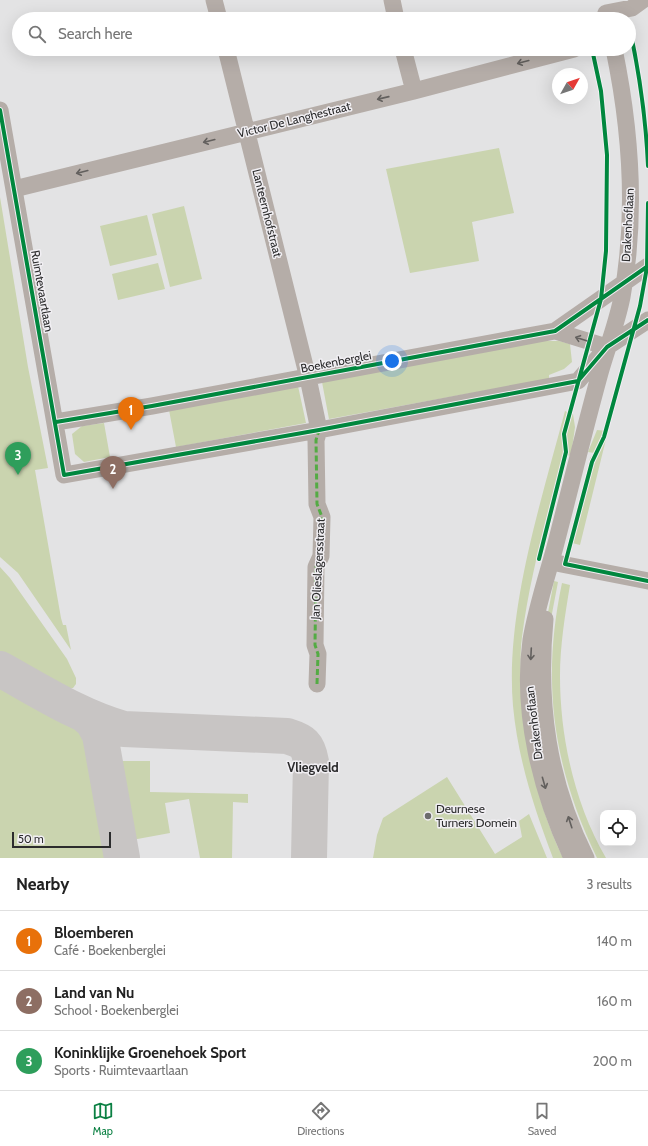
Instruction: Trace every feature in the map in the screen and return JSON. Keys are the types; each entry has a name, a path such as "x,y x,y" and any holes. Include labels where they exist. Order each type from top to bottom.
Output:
{"street":[{"path":"214,0 217,12"},
{"path":"392,0 395,12"},
{"path":"606,11 632,8 643,0"},
{"name":"Lanteernhofstraat","path":"228,56 308,378 319,430"},
{"path":"406,56 414,91"},
{"name":"Victor De Langhestraat","path":"14,189 414,91 547,56"},
{"name":"Drakenhoflaan","path":"572,858 550,802 539,765 531,718 529,680 532,639 607,347 619,310 624,283 630,230 629,160 622,87 615,56"},
{"name":"Ruimtevaartlaan","path":"0,110 56,422 64,475 319,430"},
{"name":"Boekenberglei","path":"56,422 308,378 555,331 648,266"},
{"path":"319,430 578,381 607,347 648,320"},
{"name":"Boekenberglei","path":"555,331 607,347"},
{"name":"Jan Olieslagersstraat","path":"317,684 318,654 315,645 316,567 321,556 322,517 317,504 316,440 319,430"},
{"path":"551,562 648,581"},
{"name":"Drakenhoflaan","path":"551,562 543,640 545,721 551,763 573,833 586,858"}],"green space":[{"path":"499,148 514,213 472,222 479,261 410,273 386,169"},
{"path":"0,197 28,367 48,468 35,470 61,618 63,625 66,625 71,650 18,573 0,557"},
{"path":"184,206 202,279 170,287 152,214"},
{"path":"147,215 157,255 110,266 100,226"},
{"path":"158,263 165,289 118,300 112,274"},
{"path":"543,341 559,341 570,344 572,362 564,369 549,375 549,379 329,419 322,382"},
{"path":"298,386 306,423 176,447 169,410"},
{"path":"565,411 567,412 563,432 564,451 546,520 525,613 521,655 523,701 532,767 548,822 563,858 553,858 539,821 523,764 515,726 512,670 514,633 527,557"},
{"path":"571,414 573,414 575,427 571,456 567,455 566,437"},
{"path":"104,423 110,457 84,462 75,454 72,434 82,426"},
{"path":"597,430 608,431 580,545 572,543 590,458 594,453 588,452"},
{"path":"0,567 10,578 67,659 76,678 76,684 73,688 62,688 0,655"},
{"path":"554,581 558,582 550,624 546,623"},
{"path":"562,583 570,585 563,630 560,665 561,699 566,747 571,770 586,816 595,838 606,858 597,858 582,824 570,791 561,757 555,724 552,690 552,655"},
{"path":"0,684 59,715 74,726 81,736 87,750 97,788 109,858 0,858"},
{"path":"117,761 150,761 150,792 248,794 248,803 233,802 232,858 200,858 189,799 165,803 170,833 132,840"},
{"name":"Deurnese Turners Domein","path":"447,777 495,854 522,837 519,821 529,814 547,858 373,858 377,835 383,818"}],"taxiway":[{"path":"0,669 76,711 124,729 287,736 301,742 306,747 311,762 309,858"},
{"path":"85,715 93,722 100,735 122,858"}],"marked path":[{"path":"317,684 318,654 315,645 316,567 321,556 322,517 317,504 316,440 319,430"}],"cycle path":[{"path":"539,559 566,452 564,434 601,299 606,251 607,155 601,91 594,56"},
{"path":"635,56 642,95 648,166"},
{"path":"0,110 64,475 319,430 578,381 607,347 648,320"},
{"path":"648,203 647,267 640,306 604,437 592,462 565,564 648,581"},
{"path":"56,422 152,406 555,331 648,266"}],"place":[{"name":"Bloemberen","path":"131,430"},
{"name":"Koninklijke Groenehoek Sport","path":"18,475"},
{"name":"Land van Nu","path":"113,489"},
{"name":"Deurnese Turners Domein","path":"428,816"}],"district":[{"name":"Vliegveld","path":"313,767"}]}
